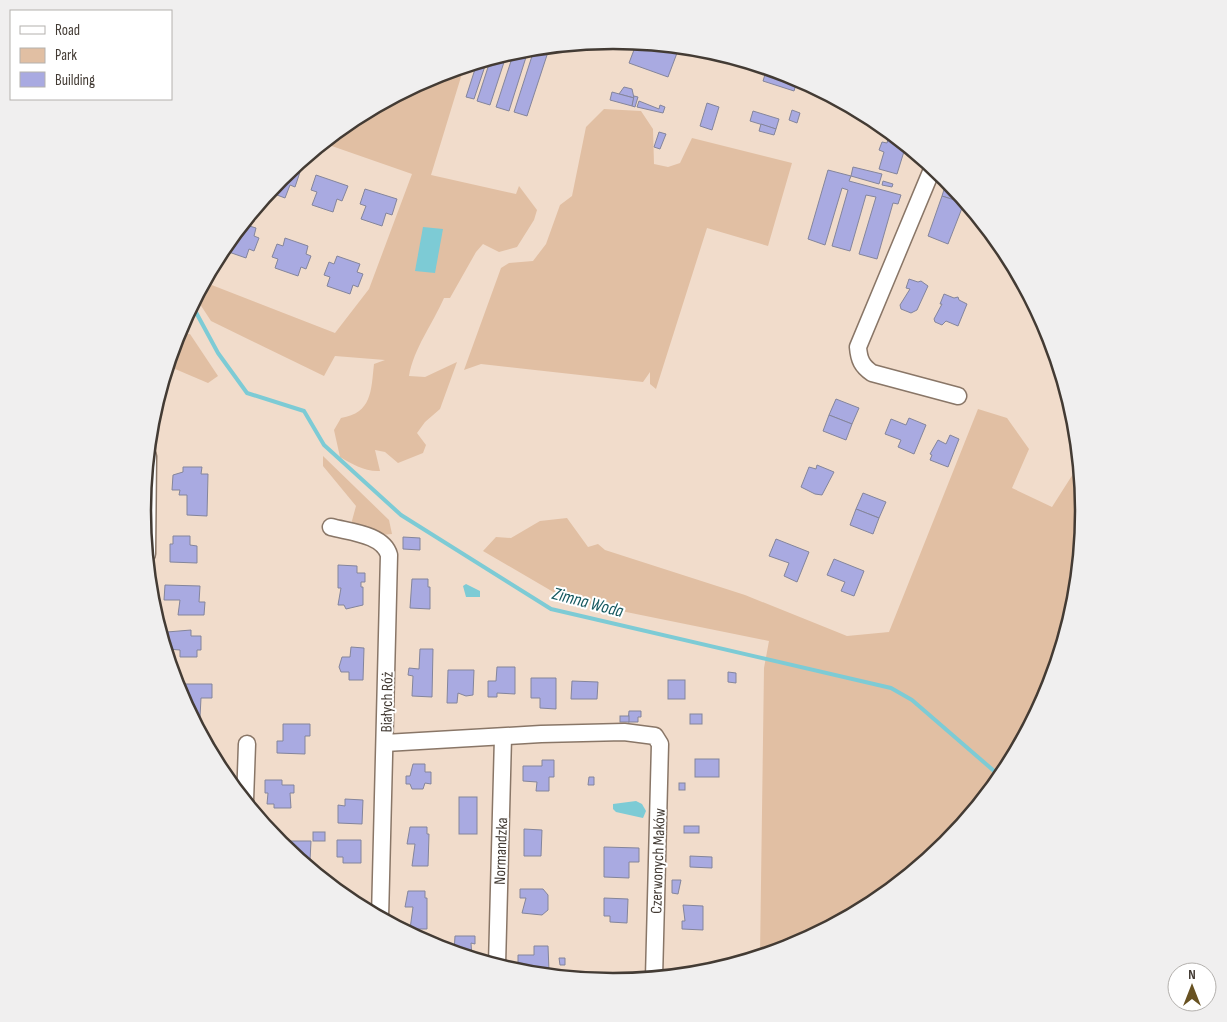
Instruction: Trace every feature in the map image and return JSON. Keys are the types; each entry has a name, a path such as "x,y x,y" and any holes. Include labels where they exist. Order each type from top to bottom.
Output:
{"street":[{"path":"930,174 858,347 859,358 863,367 872,373 958,396"},
{"name":"Białych Róż","path":"331,527 378,540 387,546 389,555 380,910"},
{"name":"Czerwonych Maków","path":"503,737 542,734 644,733 655,736 660,744 654,971"},
{"path":"385,743 503,737"},
{"name":"Normandzka","path":"497,958 503,737"},
{"path":"245,790 247,744"}],"green space":[{"path":"462,74 431,175 516,194 519,186 537,210 534,220 517,247 499,252 483,244 476,252 450,298 444,298 419,346 409,376 425,377 457,362 440,409 425,422 417,433 426,445 423,453 398,463 385,452 375,450 380,471 369,470 340,457 334,430 341,418 359,411 364,406 370,392 374,364 385,360 335,356 324,376 211,321 200,305 211,285 335,333 369,289 412,174 330,145 382,111 409,96"},
{"path":"604,109 641,111 653,129 654,164 668,167 680,163 692,138 792,163 768,246 707,228 656,389 650,384 650,372 643,382 481,364 464,370 501,268 509,263 533,261 546,244 560,205 572,196 586,127"},
{"path":"186,334 190,334 218,376 208,383 174,369"},
{"path":"978,409 1007,418 1029,449 1012,488 1052,507 1074,472 1075,541 1067,601 1060,631 1041,688 1014,742 998,768 961,816 918,859 895,878 845,911 818,926 760,950 764,668 769,641 567,600 483,551 496,537 511,538 540,521 567,518 588,547 598,544 605,550 745,595 847,636 889,632"},
{"path":"323,456 389,520 392,534 382,535 350,528 356,506 323,466"}],"water":[{"path":"423,227 443,229 435,273 415,271"},
{"path":"466,584 480,591 480,597 466,597 463,586"},
{"path":"636,801 642,804 646,811 643,818 616,812 613,809 613,804"}],"building":[{"path":"634,50 677,53 668,77 629,63"},
{"path":"547,54 527,116 514,112 532,57"},
{"path":"526,58 509,111 496,107 511,61"},
{"path":"504,63 490,105 477,101 488,67"},
{"path":"484,68 474,99 466,97 475,70"},
{"path":"765,74 795,86 794,91 763,81"},
{"path":"624,87 632,89 634,98 619,94"},
{"path":"612,92 634,98 632,106 610,100"},
{"path":"634,96 638,97 635,107 632,106"},
{"path":"639,101 659,109 660,105 665,107 663,113 637,107"},
{"path":"707,103 719,107 712,130 700,126"},
{"path":"792,110 800,113 797,123 789,120"},
{"path":"753,111 779,119 776,129 750,121"},
{"path":"761,124 776,129 774,135 759,131"},
{"path":"659,132 666,134 660,149 654,147"},
{"path":"888,139 904,151 897,174 879,169 884,152 879,150 882,142 887,143"},
{"path":"853,167 882,174 879,184 851,176"},
{"path":"828,170 851,176 849,181 901,195 898,204 893,203 877,259 859,254 876,197 866,195 850,251 832,246 848,190 842,188 825,245 808,239"},
{"path":"300,172 295,187 290,185 285,198 277,195"},
{"path":"316,175 348,186 342,201 337,199 333,212 312,205 317,192 311,190"},
{"path":"883,181 893,184 892,187 882,185"},
{"path":"365,189 397,199 392,215 386,213 382,226 361,219 366,206 360,204"},
{"path":"944,189 956,201 942,196"},
{"path":"942,196 956,200 962,208 948,244 928,236"},
{"path":"250,226 256,228 254,236 259,238 254,251 249,249 246,258 230,252"},
{"path":"285,238 308,246 306,254 311,256 306,269 301,267 298,276 275,268 278,259 272,257 277,244 283,246"},
{"path":"337,256 360,264 357,272 363,274 358,287 353,285 350,294 327,286 330,277 324,275 329,262 334,264"},
{"path":"909,279 921,281 928,286 917,310 911,313 901,309 900,305 910,289 906,288"},
{"path":"944,294 954,298 958,297 959,300 967,304 958,326 946,321 942,325 935,322 934,319 942,304 940,304"},
{"path":"836,399 859,408 852,424 829,415"},
{"path":"829,415 852,424 846,440 823,431"},
{"path":"909,418 926,425 914,454 898,447 901,440 885,434 891,419 906,425"},
{"path":"950,435 959,439 948,467 930,460 932,455 930,454 938,440 946,444"},
{"path":"817,465 834,472 822,495 815,494 801,487 809,467 816,469"},
{"path":"183,467 202,467 201,474 208,474 207,516 187,515 187,495 179,495 180,490 172,490 173,475 183,472"},
{"path":"863,493 886,502 879,518 856,509"},
{"path":"856,509 879,518 873,534 850,525"},
{"path":"173,536 190,536 190,545 197,546 197,563 170,562 170,544 173,544"},
{"path":"403,537 420,538 420,550 403,549"},
{"path":"776,539 809,552 797,582 784,576 789,563 769,556"},
{"path":"834,559 864,571 854,596 841,591 845,582 827,575"},
{"path":"338,565 357,566 357,573 365,573 365,582 361,582 361,587 363,587 363,605 346,609 344,605 338,605 341,588 338,588"},
{"path":"412,579 428,579 430,609 410,608"},
{"path":"165,585 200,586 199,602 205,602 204,615 178,615 180,600 164,600"},
{"path":"191,630 191,636 201,636 201,650 197,650 197,657 180,657 180,650 173,649 167,632"},
{"path":"351,647 364,648 363,680 349,680 349,672 341,672 339,667 342,657 350,657"},
{"path":"420,649 433,649 432,697 412,696 413,676 408,675 409,668 419,669"},
{"path":"497,667 515,667 515,694 497,693 497,697 488,697 488,681 496,681"},
{"path":"448,670 474,670 473,695 466,696 458,693 457,703 447,703"},
{"path":"728,672 736,673 736,683 728,682"},
{"path":"531,678 556,678 556,709 540,708 540,698 531,698"},
{"path":"668,680 685,680 685,699 668,699"},
{"path":"572,681 598,682 597,699 571,699"},
{"path":"185,684 212,684 212,698 201,698 200,717"},
{"path":"629,711 641,711 641,717 638,717 638,722 628,722"},
{"path":"690,714 702,714 702,724 690,724"},
{"path":"620,716 629,716 629,722 620,722"},
{"path":"283,724 310,724 310,736 305,736 305,754 277,753 277,741 283,741"},
{"path":"695,759 719,759 719,777 695,777"},
{"path":"542,760 554,760 554,777 549,777 549,791 536,791 537,782 523,781 523,766 542,766"},
{"path":"413,764 425,764 425,772 431,772 431,784 425,783 423,789 412,789 410,784 406,784 406,776 410,776"},
{"path":"589,777 594,777 594,785 588,785"},
{"path":"265,780 282,780 282,785 294,785 294,793 290,793 291,808 274,808 274,804 267,804 268,793 265,793"},
{"path":"679,783 685,783 685,790 679,790"},
{"path":"459,797 477,797 477,834 459,834"},
{"path":"345,799 363,800 362,824 338,823 338,805 345,806"},
{"path":"684,826 699,826 699,833 684,833"},
{"path":"410,827 427,827 427,834 429,834 428,866 412,866 415,844 407,844"},
{"path":"524,829 542,830 541,856 524,856"},
{"path":"313,832 325,832 325,841 313,841"},
{"path":"337,840 361,840 361,863 343,863 343,857 337,857"},
{"path":"290,841 311,841 310,860"},
{"path":"604,847 639,848 639,862 629,862 629,878 604,877"},
{"path":"690,856 712,857 712,868 690,867"},
{"path":"672,880 681,880 678,894 672,893"},
{"path":"520,889 543,889 548,895 548,910 542,915 522,913 526,898 520,898"},
{"path":"408,891 425,891 425,898 427,898 427,929 416,929 410,927 413,907 405,907"},
{"path":"604,898 628,899 627,923 610,922 610,916 604,916"},
{"path":"683,905 703,906 703,930 682,929 682,921 685,921"},
{"path":"455,936 475,936 475,944 471,943 472,951 454,945"},
{"path":"534,946 548,946 549,968 518,963 518,955 534,955"},
{"path":"559,958 565,958 565,965 560,965"}],"waterway":[{"name":"Zimna Woda","path":"196,313 218,353 247,393 304,411 324,445 401,515 551,609 891,688 912,700 995,772"}]}
